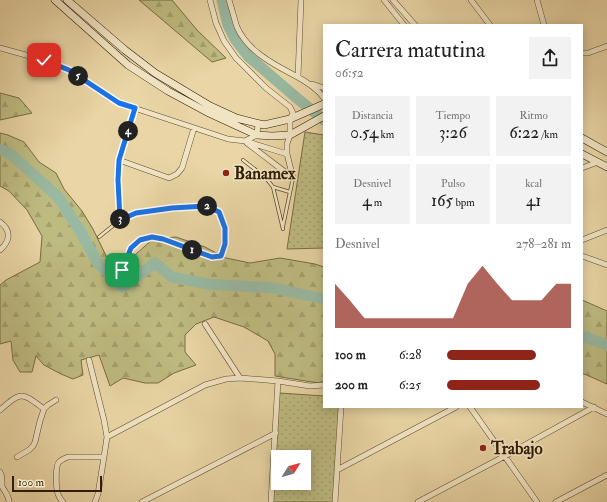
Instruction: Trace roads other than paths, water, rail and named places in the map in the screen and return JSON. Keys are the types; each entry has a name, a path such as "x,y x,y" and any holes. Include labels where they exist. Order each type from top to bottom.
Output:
{"main road":[{"path":"56,0 128,66 168,91 207,112 257,135 290,135 323,117"},
{"path":"67,0 125,50 155,73 210,106 236,118 264,125 291,119 323,104"},
{"path":"583,139 607,152"},
{"path":"583,154 607,167"}],"street":[{"path":"210,0 216,23 224,41 236,58 266,88 290,106 293,113 290,135 287,144 287,154 293,178"},
{"path":"229,0 237,27 251,47 269,62 308,82 323,88"},
{"path":"298,77 301,0"},
{"path":"384,0 403,24"},
{"path":"393,0 413,24"},
{"path":"471,0 489,24"},
{"path":"537,0 544,24"},
{"path":"583,53 588,54 607,46"},
{"path":"0,48 44,60 69,70 119,103 228,139 245,141 287,154"},
{"path":"308,82 323,97"},
{"path":"135,108 119,160 170,178 177,174 182,168 194,128"},
{"path":"245,141 257,135 258,124"},
{"path":"245,141 293,178"},
{"path":"583,168 598,162"},
{"path":"0,222 7,230 9,237 6,244 0,250"},
{"path":"583,240 607,230"},
{"path":"583,256 607,265"},
{"path":"205,324 240,378"},
{"path":"89,360 107,437 98,494 95,502"},
{"path":"107,437 204,385 226,379 240,378 278,381 310,386 323,385"},
{"path":"271,502 278,381"},
{"path":"0,410 11,401 22,396 27,397 44,409"},
{"path":"17,457 33,446 44,409 56,400"},
{"path":"583,402 607,414"},
{"path":"418,502 594,407"},
{"path":"335,502 341,408"},
{"path":"337,470 454,408"},
{"path":"471,408 537,502"},
{"path":"142,502 276,433"},
{"path":"63,502 58,495 57,490 57,467 59,462 63,458 104,457"},
{"path":"0,472 3,479 3,488 8,494 10,502"},
{"path":"556,502 607,475"}],"lane":[{"path":"119,160 118,180 120,220"},
{"path":"243,160 266,178 273,187 283,229 293,178"},
{"path":"273,187 290,192"},
{"path":"99,237 120,220 136,213 166,208 206,206 219,212 225,228 225,244 221,256 212,257 163,239 152,237 140,240 131,248 122,270"}],"waterway":[{"path":"222,0 228,25 235,39 249,57 323,119"},
{"path":"0,149 12,155 59,198 99,265 123,287 155,263 172,277 208,284 274,288 323,299"},
{"path":"583,336 607,345"}],"place":[{"name":"Banamex","path":"226,173"},
{"name":"Trabajo","path":"483,448"}]}
